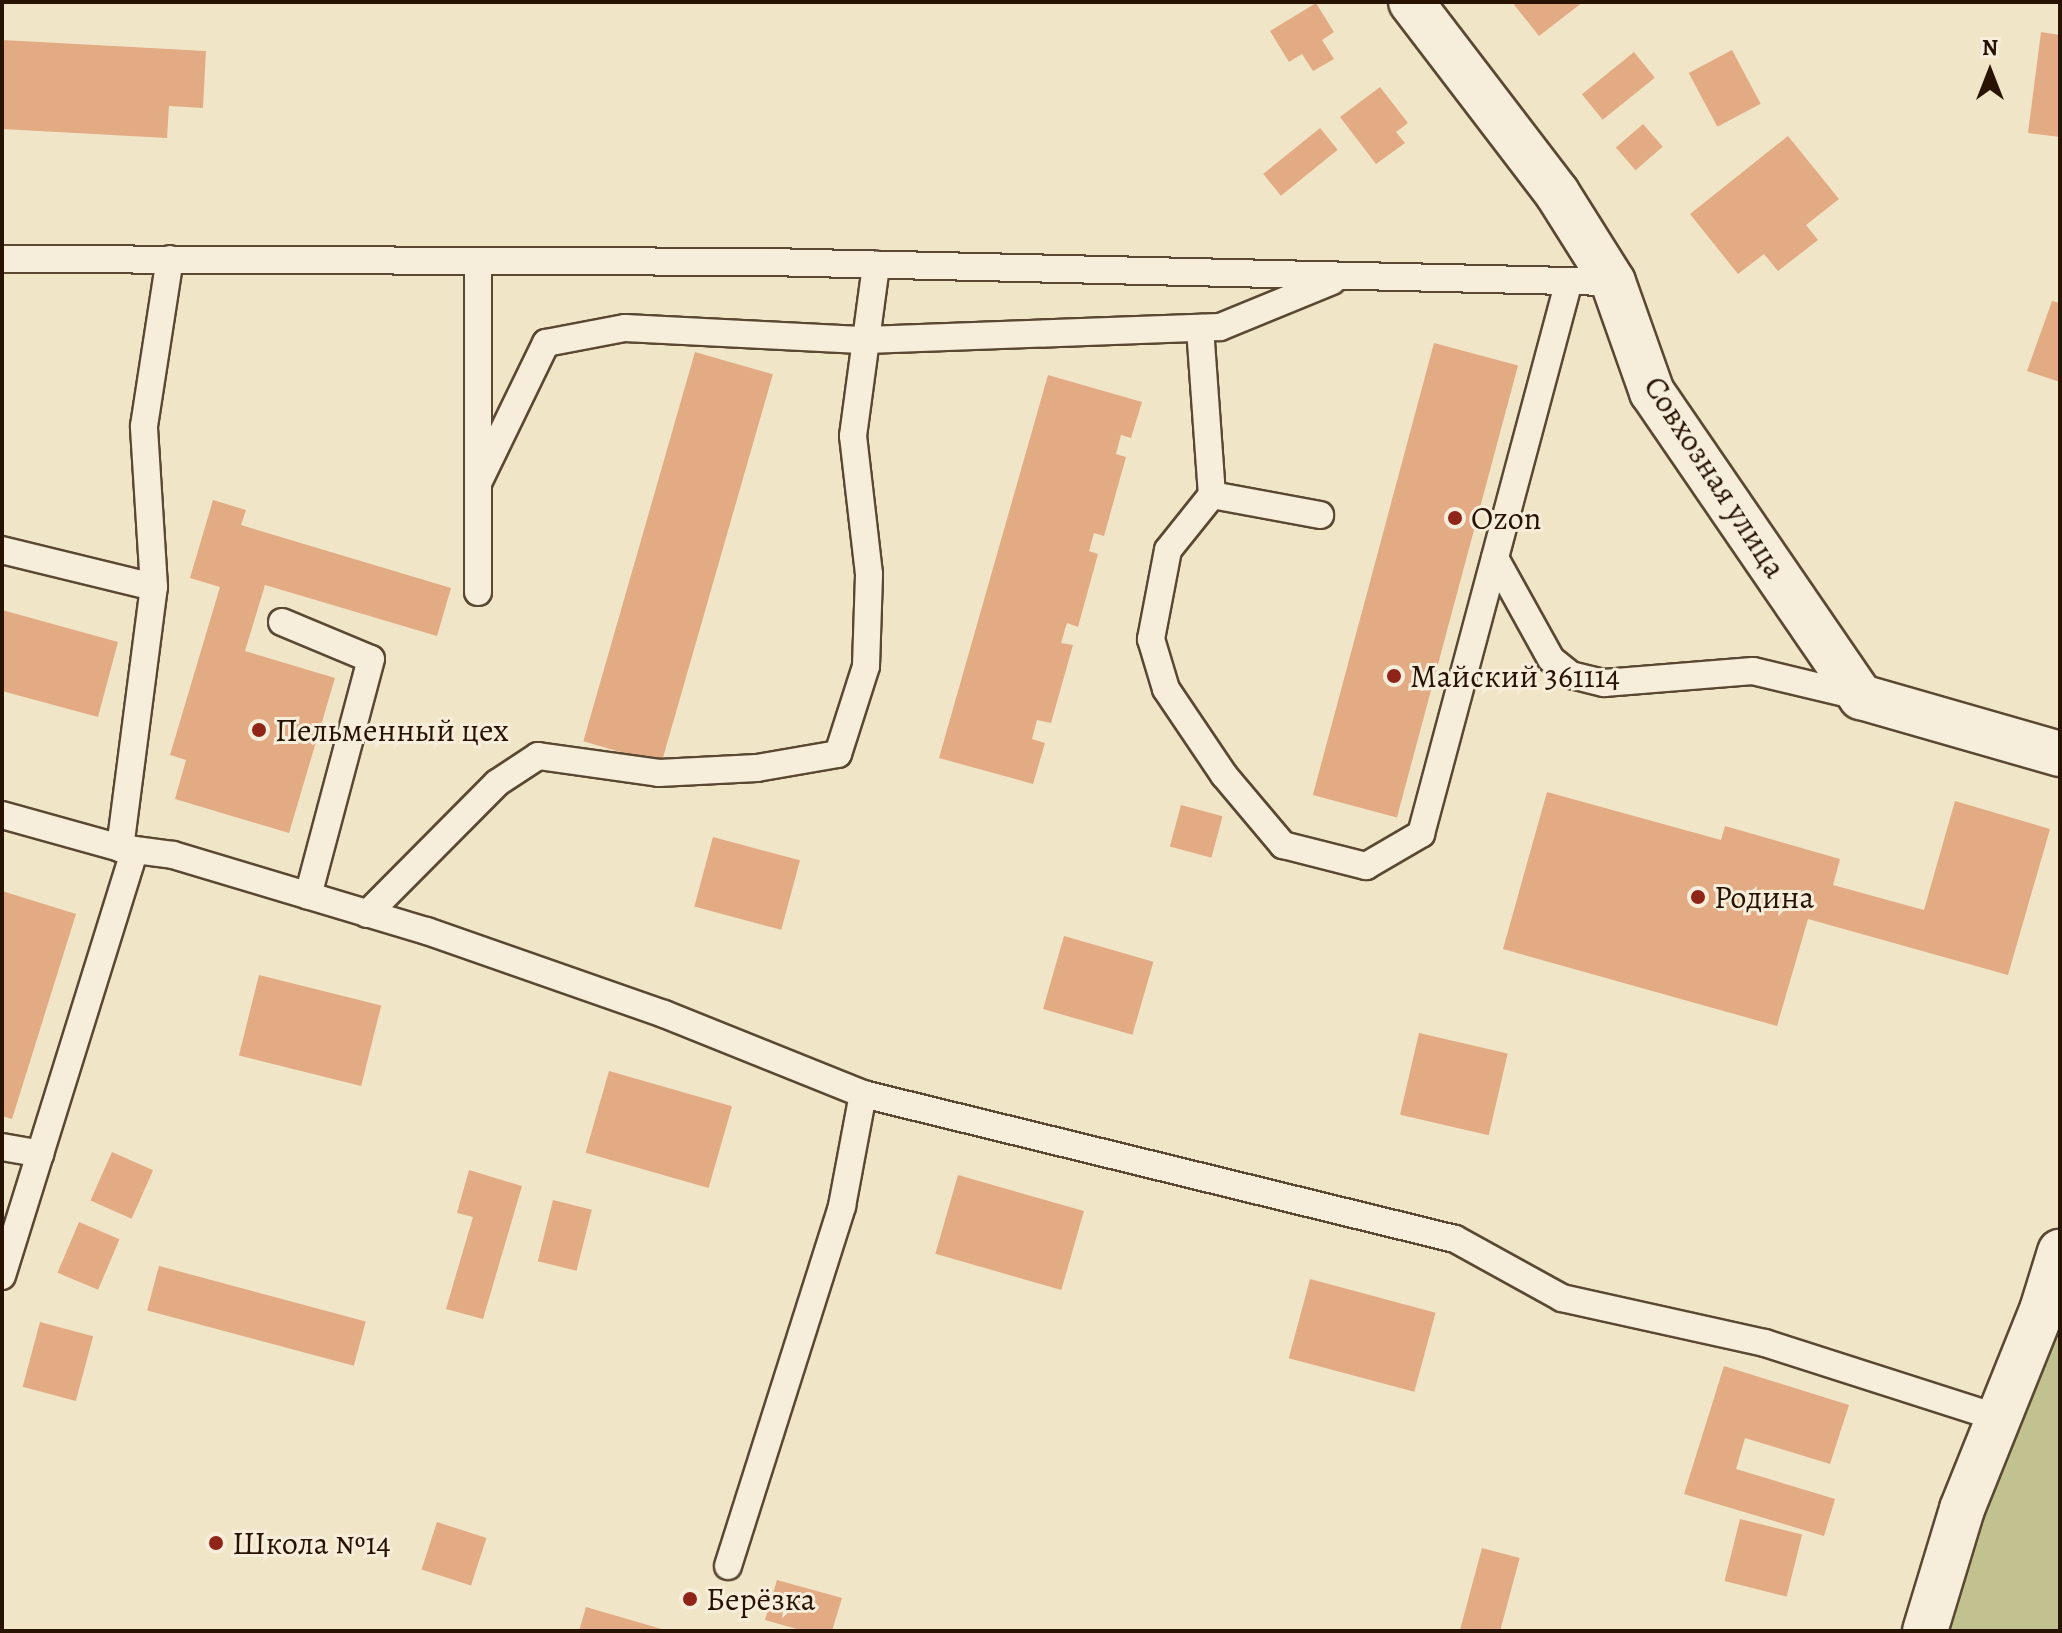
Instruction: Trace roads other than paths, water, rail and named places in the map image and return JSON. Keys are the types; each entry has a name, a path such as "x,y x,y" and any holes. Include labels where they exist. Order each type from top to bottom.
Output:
{"street":[{"name":"Совхозная улица","path":"1411,2 1557,193 1613,282 1652,392 1861,697"},
{"path":"1861,697 2060,754"},
{"path":"1925,1631 1962,1509 2060,1252"}],"lane":[{"path":"2,259 876,265 1613,282"},
{"path":"2,1276 127,849 154,587 144,426 170,259"},
{"path":"478,261 478,592"},
{"path":"367,914 497,783 538,756 659,773 757,768 838,754 866,666 869,574 853,436 876,265"},
{"path":"478,483 546,343 625,328 866,340 1220,327 1343,276"},
{"path":"1200,328 1212,495 1168,550 1151,639 1166,689 1224,775 1283,845 1366,866 1421,834 1569,281"},
{"path":"1212,495 1320,515"},
{"path":"2,550 154,587"},
{"path":"1495,558 1551,659 1571,675 1604,683 1753,671 1861,697"},
{"path":"282,622 371,659 308,896"},
{"path":"2,815 127,849 173,855 367,914 664,1014 863,1094 1455,1239 1562,1298 1765,1343 1999,1418"},
{"path":"728,1566 842,1206 863,1094"},
{"path":"2,1147 40,1154"}],"place":[{"name":"Ozon","path":"1455,518"},
{"name":"Майский 361114","path":"1394,676"},
{"name":"Пельменный цех","path":"259,730"},
{"name":"Родина","path":"1698,897"},
{"name":"Школа №14","path":"216,1543"},
{"name":"Берёзка","path":"690,1599"}]}
